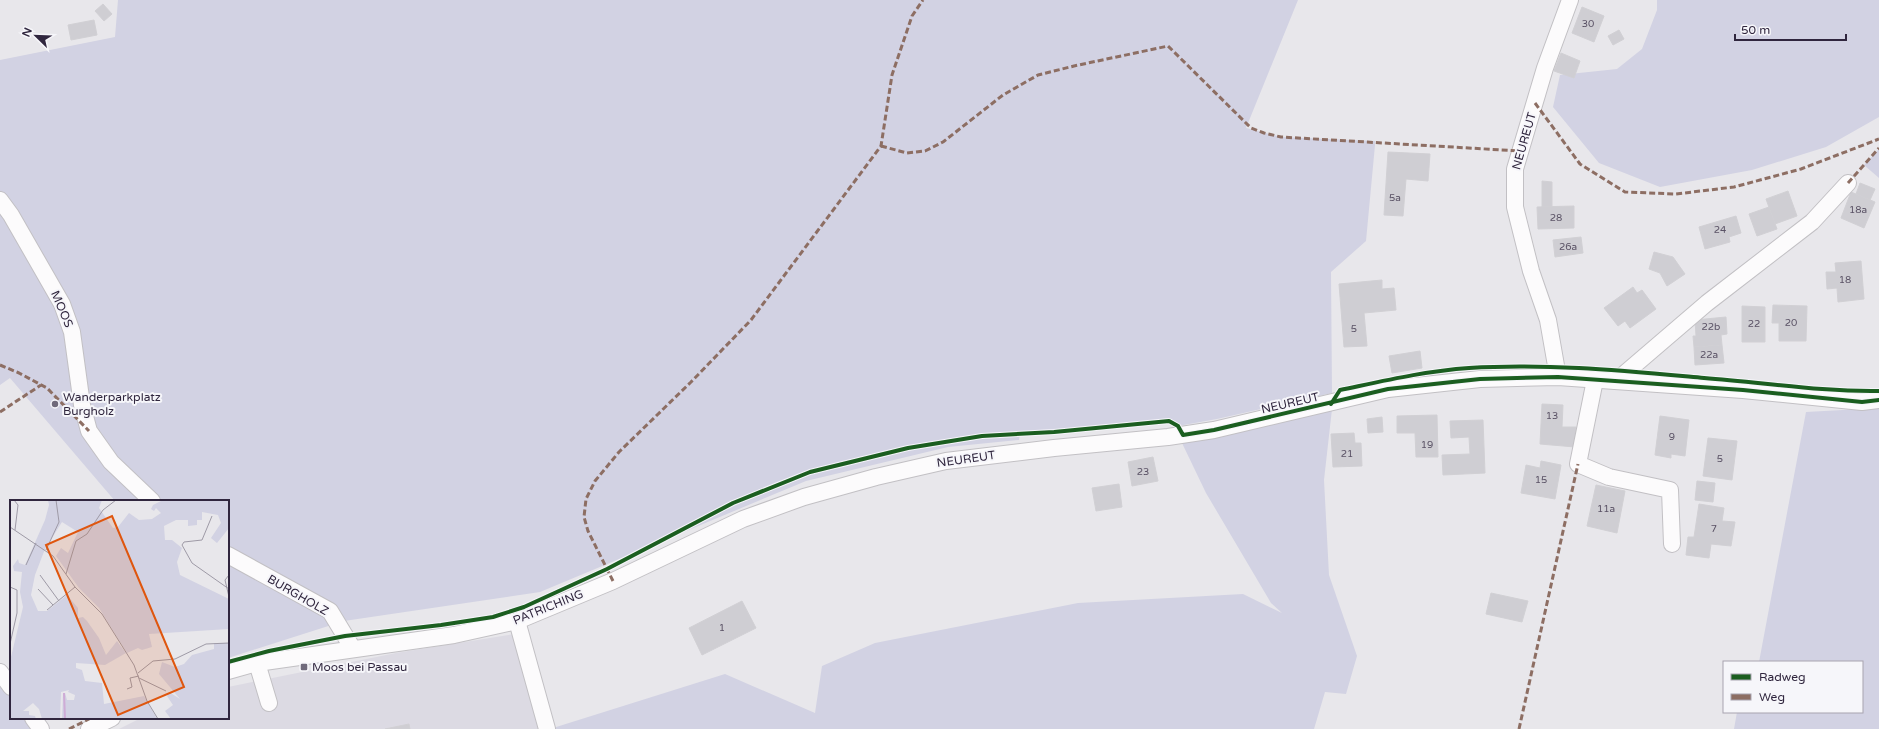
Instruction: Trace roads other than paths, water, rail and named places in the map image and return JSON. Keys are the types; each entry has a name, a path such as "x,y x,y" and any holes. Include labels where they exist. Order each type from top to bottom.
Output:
{"street":[{"name":"NEUREUT","path":"1558,377 1548,320 1527,258 1515,207 1515,169 1545,68 1570,0"},
{"path":"1616,381 1712,298 1812,222 1848,183"},
{"name":"MOOS","path":"0,200 11,215 62,304 72,332 82,406 89,431 111,462 151,500"},
{"name":"NEUREUT","path":"804,497 876,477 946,461 1168,437 1214,430 1388,389 1480,379 1558,377 1743,390 1862,402 1879,400"},
{"path":"1595,380 1578,464 1609,477 1670,490 1672,544"},
{"name":"PATRICHING","path":"229,671 257,663 454,635 517,621 612,581 743,519 804,497"},
{"name":"BURGHOLZ","path":"229,556 330,611 353,650"},
{"path":"517,621 547,729"},
{"path":"257,663 269,703"},
{"path":"0,672 10,687"},
{"path":"34,719 41,729"},
{"path":"89,729 110,719"}],"place":[{"name":"Wanderparkplatz Burgholz","path":"55,404"},
{"name":"Moos bei Passau","path":"304,667"}]}
